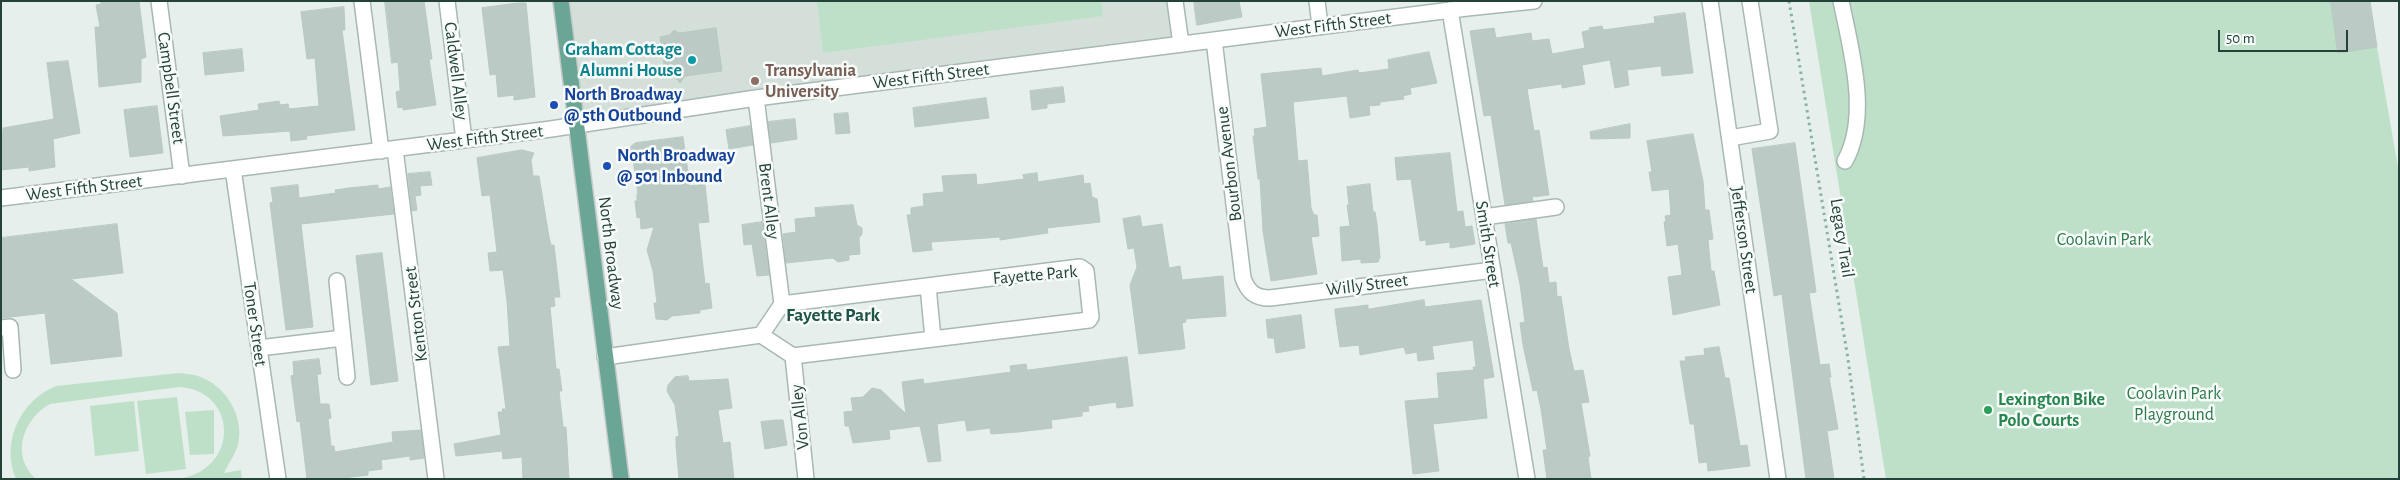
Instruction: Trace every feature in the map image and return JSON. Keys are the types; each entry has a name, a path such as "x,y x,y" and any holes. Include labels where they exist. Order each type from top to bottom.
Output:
{"main road":[{"name":"North Broadway","path":"561,1 621,479"}],"street":[{"name":"Campbell Street","path":"159,1 182,176"},
{"name":"Kenton Street","path":"362,1 388,150 436,479"},
{"name":"Caldwell Alley","path":"447,1 464,140"},
{"path":"1175,1 1181,44"},
{"path":"1317,1 1320,26"},
{"name":"West Fifth Street","path":"1,198 576,126 756,98 1450,10 1466,4 1534,1"},
{"name":"Jefferson Street","path":"1710,1 1778,479"},
{"path":"1730,138 1770,131 1750,1"},
{"path":"1841,1 1853,63 1858,119 1852,149 1845,161"},
{"name":"Smith Street","path":"1450,10 1527,479"},
{"name":"Bourbon Avenue","path":"1214,40 1243,278 1246,287"},
{"name":"Brent Alley","path":"756,98 782,304"},
{"name":"Toner Street","path":"233,170 278,479"},
{"path":"1484,216 1556,207"},
{"name":"Fayette Park","path":"782,304 1080,267 1086,271 1091,317 1089,320 793,356"},
{"name":"Willy Street","path":"1246,287 1261,298 1270,298 1492,270"},
{"path":"337,280 347,377"},
{"path":"928,286 934,339"},
{"path":"762,335 782,304"},
{"path":"1,328 10,327 13,370"},
{"path":"605,357 762,335 793,356"},
{"path":"259,348 343,338"},
{"name":"Von Alley","path":"793,356 806,479"}],"path":[{"name":"Legacy Trail","path":"1789,1 1846,350 1864,479"}],"shaded area":[{"name":"Transylvania University","path":"561,1 1174,1 1180,52 576,126"}],"green space":[{"path":"817,1 1101,1 1103,16 823,53"},
{"name":"Coolavin Park","path":"1809,1 2369,1 2399,173 2399,479 1886,479"},
{"path":"179,373 196,375 208,380 225,394 231,403 239,424 238,445 224,473 241,470 242,479 177,479 198,473 213,462 221,447 224,431 221,415 213,402 198,391 179,387 50,404 33,419 23,438 23,460 28,470 36,479 16,479 12,465 12,437 24,412 44,392 56,386"},
{"path":"177,397 186,469 146,474 137,401"},
{"path":"134,401 139,451 95,456 90,406"},
{"path":"214,410 214,454 190,455 185,412"}],"building":[{"path":"101,1 139,1 146,57 141,59 141,82 99,87 95,27 100,27 96,5 101,4"},
{"path":"385,1 424,1 432,59 429,59 436,105 403,110 403,107 398,108 396,92 400,91 400,89 398,62 392,63"},
{"path":"1194,1 1239,1 1242,17 1197,25"},
{"path":"2331,1 2370,1 2377,47 2338,53"},
{"path":"526,3 535,97 514,100 514,95 498,97 496,74 490,75 482,8"},
{"path":"344,7 345,30 342,30 355,130 306,136 307,139 291,141 290,131 223,136 220,116 259,110 258,104 279,101 280,105 288,104 289,109 319,106 315,58 307,59 301,12"},
{"path":"1685,13 1693,73 1662,76 1661,66 1627,70 1629,85 1615,88 1610,60 1582,65 1585,84 1562,88 1562,84 1527,89 1534,131 1539,130 1549,195 1532,197 1533,201 1505,205 1491,115 1484,116 1470,31 1494,28 1496,38 1531,33 1532,41 1549,39 1552,54 1585,48 1582,32 1590,30 1589,28 1602,26 1603,30 1655,23 1654,17"},
{"name":"Graham Cottage Alumni House","path":"716,28 722,71 685,76 680,83 674,76 666,77 660,37 670,35 674,30 679,33"},
{"path":"242,49 244,71 205,75 203,53"},
{"path":"1429,52 1437,83 1410,88 1411,94 1403,96 1404,99 1380,102 1380,105 1369,106 1370,115 1350,118 1347,96 1293,102 1298,161 1307,160 1311,208 1314,215 1317,215 1319,236 1311,237 1317,274 1271,281 1263,231 1260,179 1258,179 1253,136 1255,136 1254,129 1267,127 1261,74 1321,68 1322,76 1358,70 1359,73 1389,69 1388,60"},
{"path":"68,61 80,133 53,139 55,167 29,171 29,167 1,170 3,128 54,119 47,63"},
{"path":"1063,87 1065,102 1047,104 1047,108 1032,110 1030,91"},
{"path":"986,98 989,118 915,127 913,108"},
{"path":"157,106 163,153 130,157 124,110"},
{"path":"848,113 850,133 836,134 834,114"},
{"path":"795,119 797,139 771,143 768,122"},
{"path":"1630,124 1630,138 1591,139 1590,132"},
{"path":"750,126 753,145 729,149 726,130"},
{"path":"1693,134 1703,181 1705,210 1709,210 1713,239 1708,240 1711,271 1714,271 1720,305 1673,315 1668,277 1682,275 1678,244 1667,246 1664,222 1666,221 1665,216 1671,215 1669,189 1652,191 1649,172 1652,172 1647,141"},
{"path":"683,137 690,186 705,184 709,222 698,223 705,284 709,283 712,308 700,310 700,313 672,316 667,320 656,319 654,303 657,303 653,271 647,250 654,227 641,229 640,217 637,218 635,201 637,201 638,194 633,159 628,149 635,143"},
{"path":"1795,143 1816,292 1809,293 1820,365 1829,364 1831,377 1829,377 1838,429 1827,431 1834,479 1806,479 1782,294 1774,296 1752,149"},
{"path":"522,150 534,153 531,160 533,176 539,176 549,237 551,245 554,245 560,297 554,297 555,306 550,307 556,369 559,369 562,391 559,391 563,427 566,427 569,479 523,479 522,457 503,459 502,451 456,456 454,444 501,435 498,412 503,412 502,409 506,409 498,347 510,346 507,301 503,270 490,271 488,253 497,252 490,195 482,196 477,158"},
{"path":"1450,153 1457,212 1463,211 1465,227 1472,226 1475,244 1450,248 1450,242 1426,245 1426,240 1420,241 1411,179 1397,180 1395,158"},
{"path":"430,172 432,185 420,186 421,195 415,196 417,210 412,211 408,174"},
{"path":"1037,173 1038,182 1083,175 1084,184 1090,183 1092,197 1097,199 1100,222 1047,228 1048,233 1000,240 1000,237 931,242 932,250 913,252 907,215 911,215 911,208 924,206 923,194 944,192 942,176 976,174 977,185 1024,179 1023,175"},
{"path":"1370,184 1373,212 1375,212 1377,224 1380,257 1378,262 1361,263 1361,259 1342,261 1340,227 1350,226 1347,187"},
{"path":"298,185 299,198 336,193 335,190 349,188 378,185 378,189 390,187 394,214 301,224 313,327 286,330 270,203 273,202 271,188"},
{"path":"853,205 857,225 862,228 862,234 859,238 860,254 849,255 849,260 838,262 833,258 786,263 783,234 796,232 795,219 816,217 815,208"},
{"path":"1140,216 1142,227 1162,224 1169,268 1180,266 1182,280 1223,276 1226,316 1185,319 1186,322 1182,323 1185,348 1183,349 1139,354 1130,285 1137,267 1134,248 1128,249 1123,219"},
{"path":"1536,219 1543,268 1547,267 1549,283 1556,282 1557,297 1561,296 1574,371 1583,370 1589,402 1581,403 1590,456 1588,457 1591,479 1547,479 1543,450 1547,450 1541,409 1537,390 1533,391 1523,345 1520,323 1525,322 1520,284 1511,243 1508,243 1505,224"},
{"path":"762,222 769,275 757,276 752,244 744,245 742,225"},
{"path":"117,224 123,273 71,279 117,313 122,356 51,364 45,313 2,318 1,238"},
{"path":"382,253 398,381 371,385 356,256"},
{"path":"1424,300 1425,307 1481,300 1494,377 1483,379 1487,418 1433,424 1439,471 1413,474 1405,401 1439,398 1437,373 1474,370 1473,367 1476,367 1473,340 1432,346 1434,359 1418,361 1417,352 1406,354 1404,347 1360,355 1359,345 1340,347 1335,309 1368,305 1368,309"},
{"path":"1301,315 1305,348 1276,353 1274,338 1268,338 1266,320"},
{"path":"1719,347 1725,378 1729,378 1740,446 1747,445 1750,466 1708,471 1707,462 1699,463 1694,424 1690,424 1680,361 1686,361 1685,357 1705,355 1704,349"},
{"path":"1127,357 1133,406 1117,408 1116,402 1088,406 1089,411 1082,412 1082,416 1051,420 1052,428 1018,432 991,434 990,428 967,431 965,420 937,424 941,461 928,462 920,426 889,430 890,439 853,443 849,426 845,426 844,412 853,411 851,398 863,397 872,388 881,390 906,414 902,382 923,379 924,384 1011,372 1010,366 1026,364 1027,370"},
{"path":"319,359 321,374 317,374 320,404 329,404 331,418 328,419 331,446 334,446 335,452 393,442 392,432 421,430 424,458 410,460 410,456 381,460 382,469 368,471 368,475 335,479 307,479 300,421 297,422 291,376 294,375 293,362"},
{"path":"688,376 689,381 728,379 732,408 718,410 723,443 730,442 734,479 679,479 676,437 679,436 675,405 667,391 668,385 675,377"},
{"path":"783,420 787,445 765,449 761,422"}],"place":[{"name":"Graham Cottage Alumni House","path":"692,60"},
{"name":"Transylvania University","path":"755,81"},
{"name":"North Broadway @ 5th Outbound","path":"554,105"},
{"name":"North Broadway @ 501 Inbound","path":"607,166"},
{"name":"Lexington Bike Polo Courts","path":"1988,410"}],"district":[{"name":"Fayette Park","path":"833,315"}],"park label":[{"name":"Coolavin Park Playground","path":"2174,404"}]}
